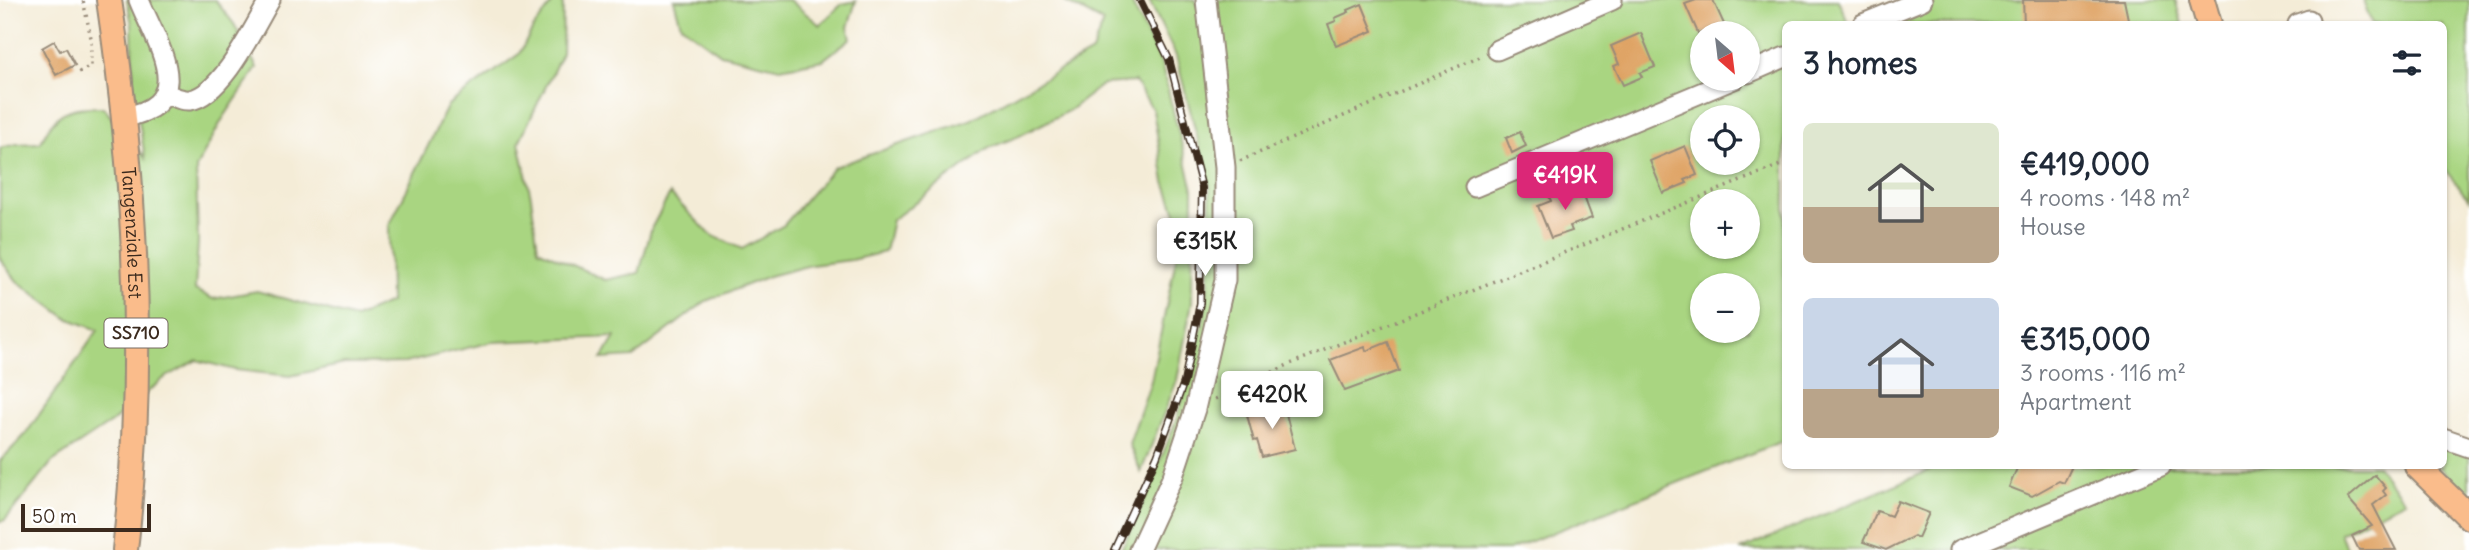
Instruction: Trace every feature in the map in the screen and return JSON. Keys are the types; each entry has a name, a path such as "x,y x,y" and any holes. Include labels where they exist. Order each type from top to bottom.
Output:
{"main road":[{"name":"Tangenziale Est","path":"109,0 124,117 136,273 136,367 125,550"},
{"path":"2202,0 2208,21"},
{"path":"2420,469 2469,517"}],"street":[{"path":"124,117 141,114 154,107 168,78 167,63 139,0"},
{"path":"163,93 187,101 206,94 222,78 270,0"},
{"path":"1139,550 1173,476 1195,409 1225,280 1225,167 1206,0"},
{"path":"1497,50 1612,0"},
{"path":"1870,21 1922,0"},
{"path":"1760,68 1782,58"},
{"path":"1475,187 1705,91"},
{"path":"2447,439 2469,447"},
{"path":"1960,550 2154,469"}],"path":[{"path":"79,72 91,66 91,38 83,0"},
{"path":"1225,167 1497,50"},
{"path":"1195,409 1290,364 1782,164"}],"green space":[{"path":"127,0 215,0 234,24 257,68 222,120 196,168 198,242 195,290 213,299 257,291 355,318 390,302 389,226 448,105 519,54 534,27 555,0 563,0 562,53 519,142 531,197 538,249 605,280 639,273 652,227 670,194 711,235 742,249 784,225 834,167 970,120 1092,52 1103,22 1062,0 1130,0 1161,63 1193,189 1192,302 1177,380 1141,472 1129,444 1151,381 1182,229 1165,182 1153,110 1135,82 1103,84 1070,110 989,148 892,220 885,252 811,265 769,276 706,301 633,357 602,359 615,337 492,342 405,363 344,364 290,376 235,370 197,360 163,379 112,422 52,462 5,520 0,522 0,461 25,435 98,330 67,318 17,281 0,259 0,148 40,143 52,124 64,113 80,108 103,107 145,158 133,84 132,25"},
{"path":"674,0 789,0 820,25 842,4 856,1 848,27 851,38 823,60 780,68 721,54 681,25"},
{"path":"1149,0 1196,0 1197,5 1208,0 1838,0 1848,21 1782,21 1782,441 1509,550 1121,550 1146,496 1190,378 1203,323 1209,279 1210,186 1176,56"},
{"path":"1939,0 2175,0 2181,21 1885,21"},
{"path":"2363,0 2469,0 2469,200 2447,172 2447,21 2371,21"},
{"path":"2447,447 2469,454 2469,496 2441,469 2447,469"},
{"path":"1933,469 2379,469 2405,501 2340,533 2347,550 1740,550"}],"building":[{"path":"1696,0 1713,0 1723,21 1693,21 1685,4"},
{"path":"2023,0 2124,0 2128,21 2024,21"},
{"path":"1362,4 1373,31 1336,46 1328,24"},
{"path":"1641,33 1655,67 1640,73 1642,77 1623,85 1614,66 1619,64 1611,46"},
{"path":"54,41 60,51 66,48 75,65 56,75 42,48"},
{"path":"1520,132 1526,146 1512,153 1506,138"},
{"path":"1685,146 1690,158 1690,175 1697,175 1685,180 1687,183 1663,193 1650,161"},
{"path":"1576,186 1579,195 1583,194 1592,218 1570,226 1572,231 1551,238 1538,206 1551,201 1549,196"},
{"path":"1388,342 1399,371 1345,391 1330,360"},
{"path":"1284,406 1295,449 1262,457 1257,440 1254,441 1247,415"},
{"path":"2017,469 2071,469 2064,483 2059,481 2032,496 2009,487"},
{"path":"2375,475 2386,488 2383,491 2386,495 2373,505 2396,550 2359,550 2352,536 2372,526 2348,498"},
{"path":"1898,501 1929,513 1918,538 1914,536 1886,550 1863,542 1877,511 1891,516"}],"railway":[{"path":"1114,550 1157,456 1184,382 1200,303 1202,188 1169,59 1140,0"}]}
